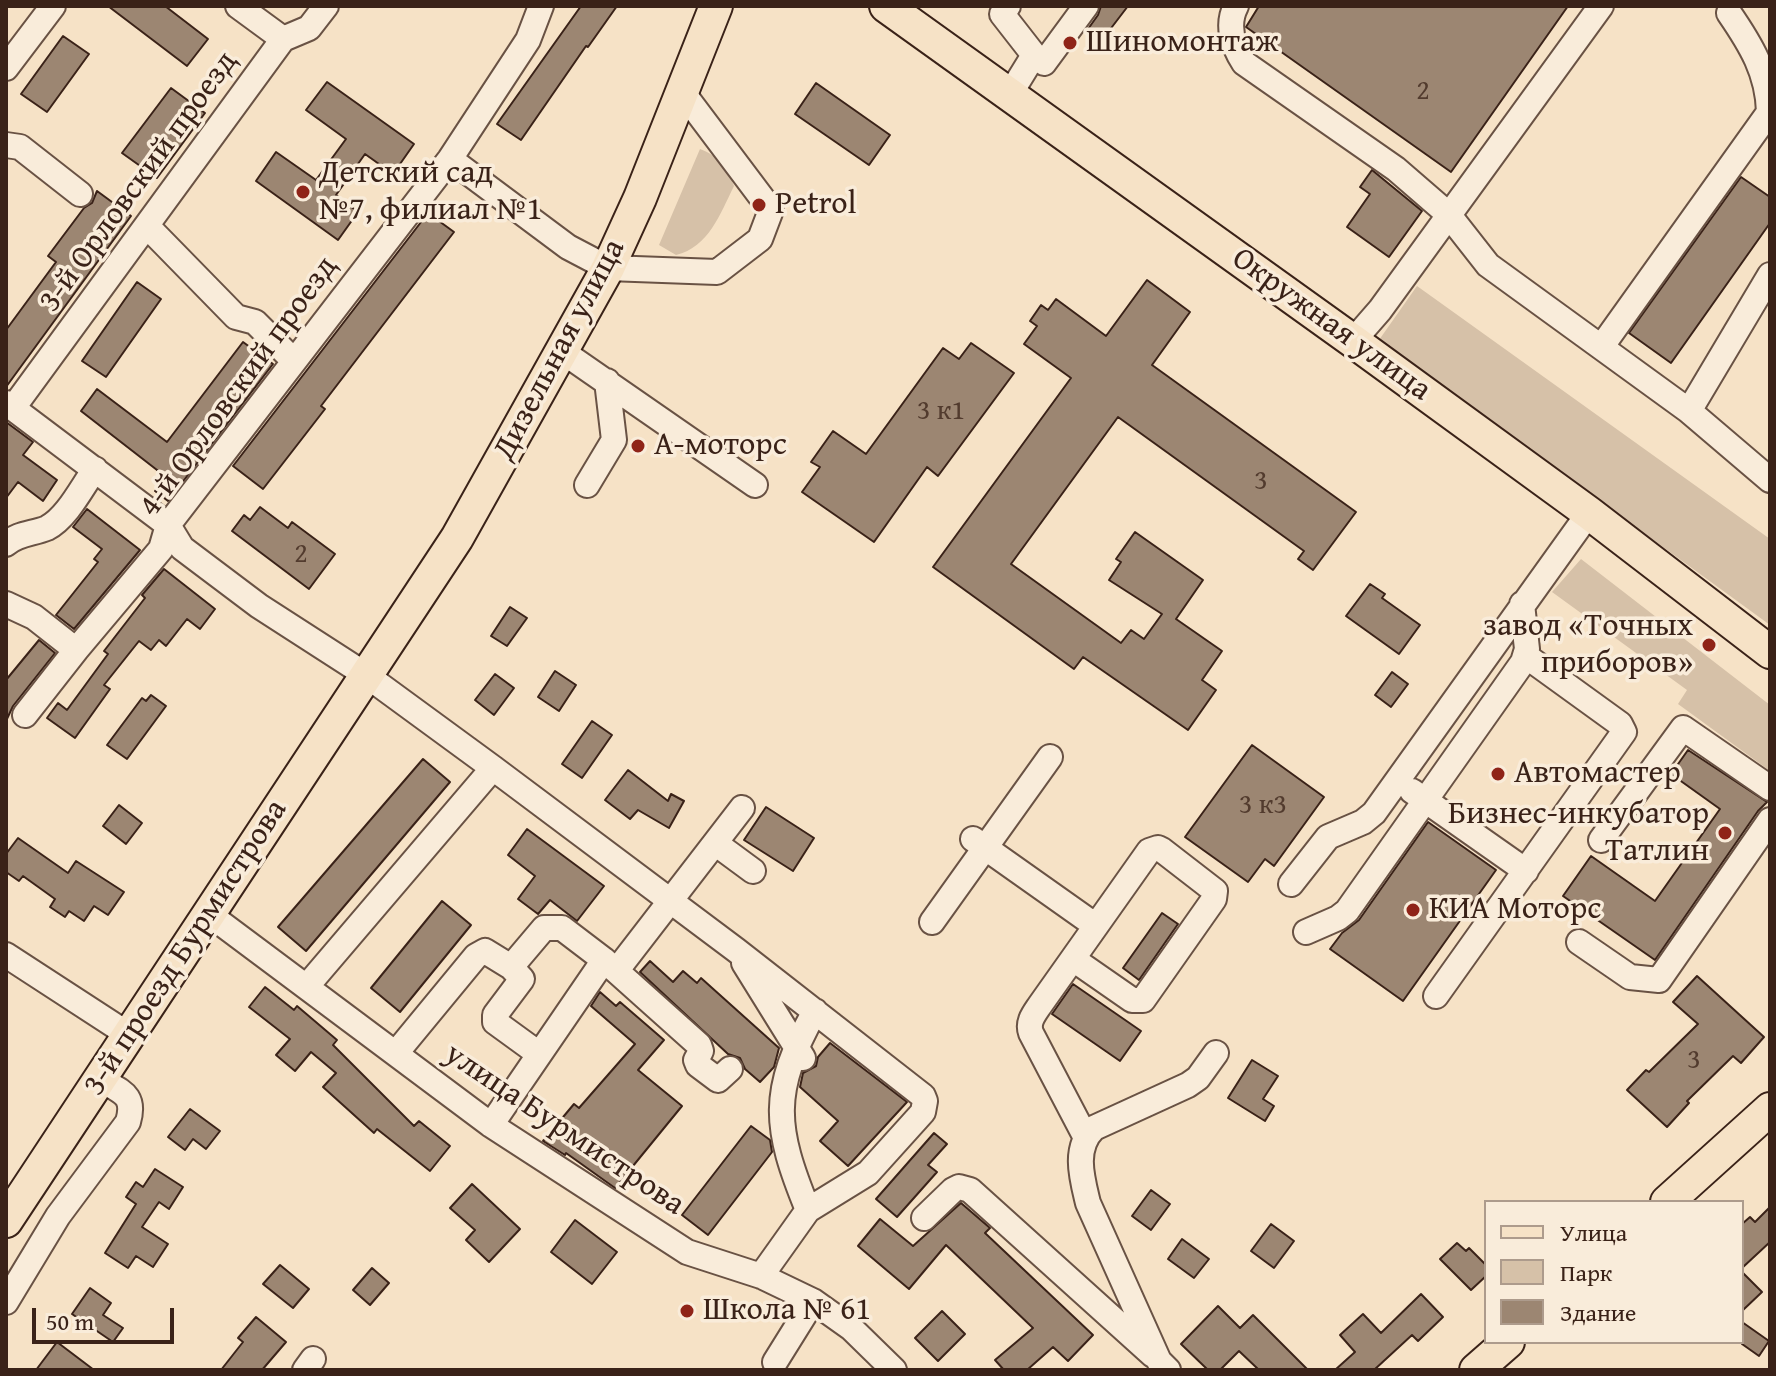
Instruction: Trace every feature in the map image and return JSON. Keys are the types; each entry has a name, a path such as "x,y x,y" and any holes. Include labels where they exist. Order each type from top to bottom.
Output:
{"main road":[{"name":"Дизельная улица","path":"366,675 457,538 608,268 683,93 716,6"},
{"name":"Окружная улица","path":"886,6 1589,513 1770,652"},
{"name":"3-й проезд Бурмистрова","path":"6,1221 366,675"},
{"path":"1669,1200 1770,1109"},
{"path":"1479,1369 1506,1344"}],"street":[{"path":"6,68 53,6"},
{"path":"238,6 283,39"},
{"name":"3-й Орловский проезд","path":"10,406 147,226 283,39 309,28 326,6"},
{"name":"4-й Орловский проезд","path":"25,715 161,549 168,525 450,159 528,40 541,6"},
{"path":"1008,6 1002,14 1044,63 1086,6"},
{"path":"1236,6 1231,17 1231,33 1235,49 1244,63 1396,169 1448,214 1488,265 1689,411 1770,480"},
{"path":"1353,341 1380,310 1601,6"},
{"path":"1602,346 1770,112 1759,62 1724,10"},
{"path":"1724,10 1770,39"},
{"path":"1010,94 1034,55"},
{"path":"450,159 568,247 608,268 717,272 760,239 771,210 683,93"},
{"path":"6,145 20,147 80,194"},
{"path":"147,226 236,317 255,322 294,361"},
{"path":"1689,411 1770,275"},
{"path":"563,352 755,485"},
{"path":"587,485 614,440 607,381"},
{"path":"10,406 168,525 182,548 259,606 366,675 493,768 671,900 923,1096 925,1107 868,1173 808,1210 761,1276"},
{"path":"6,544 12,538 49,527 58,520 95,469"},
{"path":"1291,884 1328,837 1363,822 1374,813 1589,513"},
{"path":"6,604 31,615 76,650"},
{"path":"1306,932 1343,915 1526,656 1522,604"},
{"path":"1436,996 1624,732 1620,724 1526,656"},
{"path":"1601,840 1683,728 1770,788"},
{"path":"932,922 979,843 1050,757"},
{"path":"307,986 493,768"},
{"path":"1397,781 1526,871"},
{"path":"491,1125 539,1054 611,965 671,900 742,808"},
{"path":"1579,942 1630,977 1659,980 1770,820"},
{"path":"1363,822 1394,843"},
{"path":"715,843 753,871"},
{"path":"979,843 1096,926"},
{"path":"1073,959 1132,1000 1143,1000 1214,899 1215,891 1162,850 1153,849 1096,926 1040,1005 1029,1028 1085,1136 1081,1158 1088,1203 1159,1367"},
{"name":"улица Бурмистрова","path":"210,915 491,1125 687,1252 761,1276 813,1301 851,1328 894,1370"},
{"path":"511,967 536,934 544,928 562,928 611,965 699,1045 698,1065 718,1080 730,1069"},
{"path":"736,950 801,1055"},
{"path":"396,1053 480,953 491,952 520,974 521,981 494,1019 539,1054"},
{"path":"6,955 129,1035"},
{"path":"808,1210 786,1153 782,1115 783,1092 801,1055 815,1011"},
{"path":"1085,1136 1094,1128 1188,1085 1198,1078 1216,1053"},
{"path":"6,1302 58,1216 128,1122 132,1106 129,1098 100,1079"},
{"path":"924,1218 953,1190 959,1187 970,1190 1159,1367"},
{"path":"775,1362 813,1301"}],"green space":[{"path":"700,149 722,163 734,186 705,237 697,245 676,255 659,245"},
{"path":"1417,286 1770,539 1770,625 1379,340"},
{"path":"1581,559 1770,705 1770,771 1678,704 1687,690 1552,592"}],"building":[{"path":"108,6 165,6 208,39 187,66"},
{"path":"581,6 617,6 521,140 497,124"},
{"path":"1101,6 1128,6 1102,40 1088,29"},
{"path":"1259,6 1568,6 1451,172 1246,27"},
{"path":"63,36 89,54 47,112 21,94"},
{"path":"327,82 414,144 393,174 365,154 336,195 358,212 338,240 256,181 276,152 316,180 346,139 306,110"},
{"path":"816,83 890,135 869,165 795,114"},
{"path":"171,88 205,113 157,178 122,153"},
{"path":"1372,170 1422,211 1389,257 1347,227 1370,194 1360,187"},
{"path":"1741,177 1770,197 1770,223 1671,363 1629,333"},
{"path":"97,191 131,216 6,387 6,330 56,262 48,256 84,208 92,203"},
{"path":"428,213 454,232 321,406 325,409 263,489 233,466"},
{"path":"1147,280 1190,312 1152,365 1356,512 1313,570 1298,559 1304,551 1118,417 1011,564 1121,643 1131,630 1144,639 1162,614 1109,580 1121,562 1116,559 1135,532 1203,580 1176,619 1222,651 1202,680 1216,690 1188,730 1083,657 1074,669 933,567 1071,378 1024,344 1037,326 1030,321 1041,305 1048,310 1056,299 1106,336"},
{"path":"137,282 161,299 106,377 82,361"},
{"path":"243,342 273,364 168,501 155,491 166,477 81,411 97,389 167,442"},
{"path":"971,343 1014,373 938,476 927,467 874,542 802,492 820,467 811,462 833,431 866,454 943,348 959,359"},
{"path":"6,422 33,442 23,455 57,480 43,501 18,482 6,498"},
{"path":"260,507 288,528 292,522 335,554 309,589 232,531 244,515 250,520"},
{"path":"87,509 140,550 74,629 56,615 98,562 94,559 102,549 73,527"},
{"path":"164,569 215,609 200,629 187,619 166,646 159,640 151,650 139,641 104,685 110,689 75,738 47,718 58,703 67,710 108,654 104,651 145,598 142,595"},
{"path":"1370,584 1385,594 1382,598 1420,625 1399,654 1346,616"},
{"path":"510,607 527,618 507,646 491,636"},
{"path":"39,640 55,653 13,706 6,721 6,680"},
{"path":"555,671 576,685 559,711 538,697"},
{"path":"1392,672 1408,684 1391,707 1375,695"},
{"path":"495,674 514,688 494,715 475,700"},
{"path":"151,695 166,706 127,759 107,745 142,698 146,701"},
{"path":"592,721 612,735 582,778 562,764"},
{"path":"1252,745 1324,797 1274,866 1265,859 1248,882 1185,837"},
{"name":"Бизнес-инкубатор Татлин","path":"1688,750 1767,802 1655,960 1563,896 1591,856 1655,901 1720,809 1671,774"},
{"path":"423,759 450,782 306,951 278,927"},
{"path":"628,770 668,801 671,794 684,801 669,828 638,810 630,819 605,800"},
{"path":"119,805 142,823 126,844 103,826"},
{"path":"766,807 814,838 793,871 744,840"},
{"name":"КИА Моторс","path":"1428,822 1496,870 1403,1001 1330,949 1342,933 1359,920"},
{"path":"527,829 604,886 577,921 550,900 538,914 518,899 535,876 508,855"},
{"path":"18,838 68,873 76,861 124,892 108,915 94,906 84,921 69,911 65,917 50,907 55,899 23,876 19,881 6,872 6,854"},
{"path":"442,901 471,925 400,1012 371,988"},
{"path":"1162,913 1178,924 1139,980 1123,968"},
{"path":"650,961 673,982 683,971 697,983 701,978 779,1048 774,1067 760,1082 745,1069 740,1058 728,1054 640,972"},
{"path":"1697,976 1764,1037 1741,1063 1733,1056 1687,1101 1689,1103 1667,1127 1627,1090 1698,1024 1673,1002"},
{"path":"1073,984 1141,1031 1120,1061 1052,1014"},
{"path":"265,987 294,1010 297,1006 337,1040 333,1045 414,1126 419,1121 450,1146 430,1171 377,1129 374,1133 323,1087 336,1073 311,1052 295,1071 276,1055 290,1039 249,1007"},
{"path":"600,992 616,1006 620,1002 664,1040 638,1070 682,1106 615,1188 566,1153 543,1141 574,1104 579,1108 635,1044 591,1006"},
{"path":"830,1043 907,1102 848,1166 820,1141 838,1121 800,1087 803,1073 816,1066 818,1057"},
{"path":"1252,1060 1278,1076 1263,1099 1274,1106 1265,1121 1228,1098"},
{"path":"190,1109 220,1131 206,1149 193,1139 185,1150 168,1137"},
{"path":"751,1126 770,1140 772,1152 708,1235 682,1215"},
{"path":"934,1133 947,1144 928,1165 937,1172 897,1217 876,1199"},
{"path":"155,1169 183,1187 169,1209 159,1202 142,1227 168,1244 153,1267 136,1256 128,1268 105,1253 136,1204 126,1197 136,1182 143,1187"},
{"path":"472,1184 520,1229 489,1262 466,1240 475,1230 450,1208"},
{"path":"1151,1190 1170,1204 1151,1230 1132,1216"},
{"path":"961,1203 990,1228 985,1233 1093,1335 1068,1361 1053,1347 1027,1370 1004,1370 995,1360 1033,1328 946,1245 909,1289 858,1246 880,1219 913,1246"},
{"path":"1770,1207 1770,1242 1744,1266 1744,1222 1750,1217 1755,1222"},
{"path":"575,1220 617,1252 592,1284 551,1252"},
{"path":"1271,1224 1294,1241 1274,1268 1251,1251"},
{"path":"1182,1239 1209,1259 1194,1278 1168,1259"},
{"path":"1457,1243 1466,1251 1469,1248 1484,1263 1484,1278 1471,1290 1440,1259"},
{"path":"280,1265 309,1289 293,1308 263,1284"},
{"path":"372,1268 389,1283 370,1305 353,1290"},
{"path":"1744,1274 1762,1292 1744,1309"},
{"path":"90,1288 111,1303 103,1315 123,1328 113,1342 72,1314"},
{"path":"1421,1294 1443,1317 1418,1341 1412,1335 1374,1370 1335,1370 1355,1352 1340,1335 1363,1314 1381,1333"},
{"path":"1218,1306 1240,1328 1253,1315 1308,1370 1259,1370 1239,1351 1220,1370 1208,1370 1181,1344"},
{"path":"942,1311 965,1334 938,1361 915,1338"},
{"path":"256,1317 286,1342 262,1370 221,1370 243,1342 238,1338"},
{"path":"1744,1323 1769,1341 1759,1356 1742,1344"},
{"path":"57,1342 94,1370 36,1370"}],"place":[{"name":"Шиномонтаж","path":"1070,43"},
{"name":"Детский сад №7, филиал №1","path":"303,192"},
{"name":"Petrol","path":"759,205"},
{"name":"А-моторс","path":"638,446"},
{"name":"завод «Точных приборов»","path":"1709,645"},
{"name":"Автомастер","path":"1498,774"},
{"name":"Бизнес-инкубатор Татлин","path":"1725,833"},
{"name":"КИА Моторс","path":"1413,910"},
{"name":"Школа № 61","path":"687,1311"}]}
